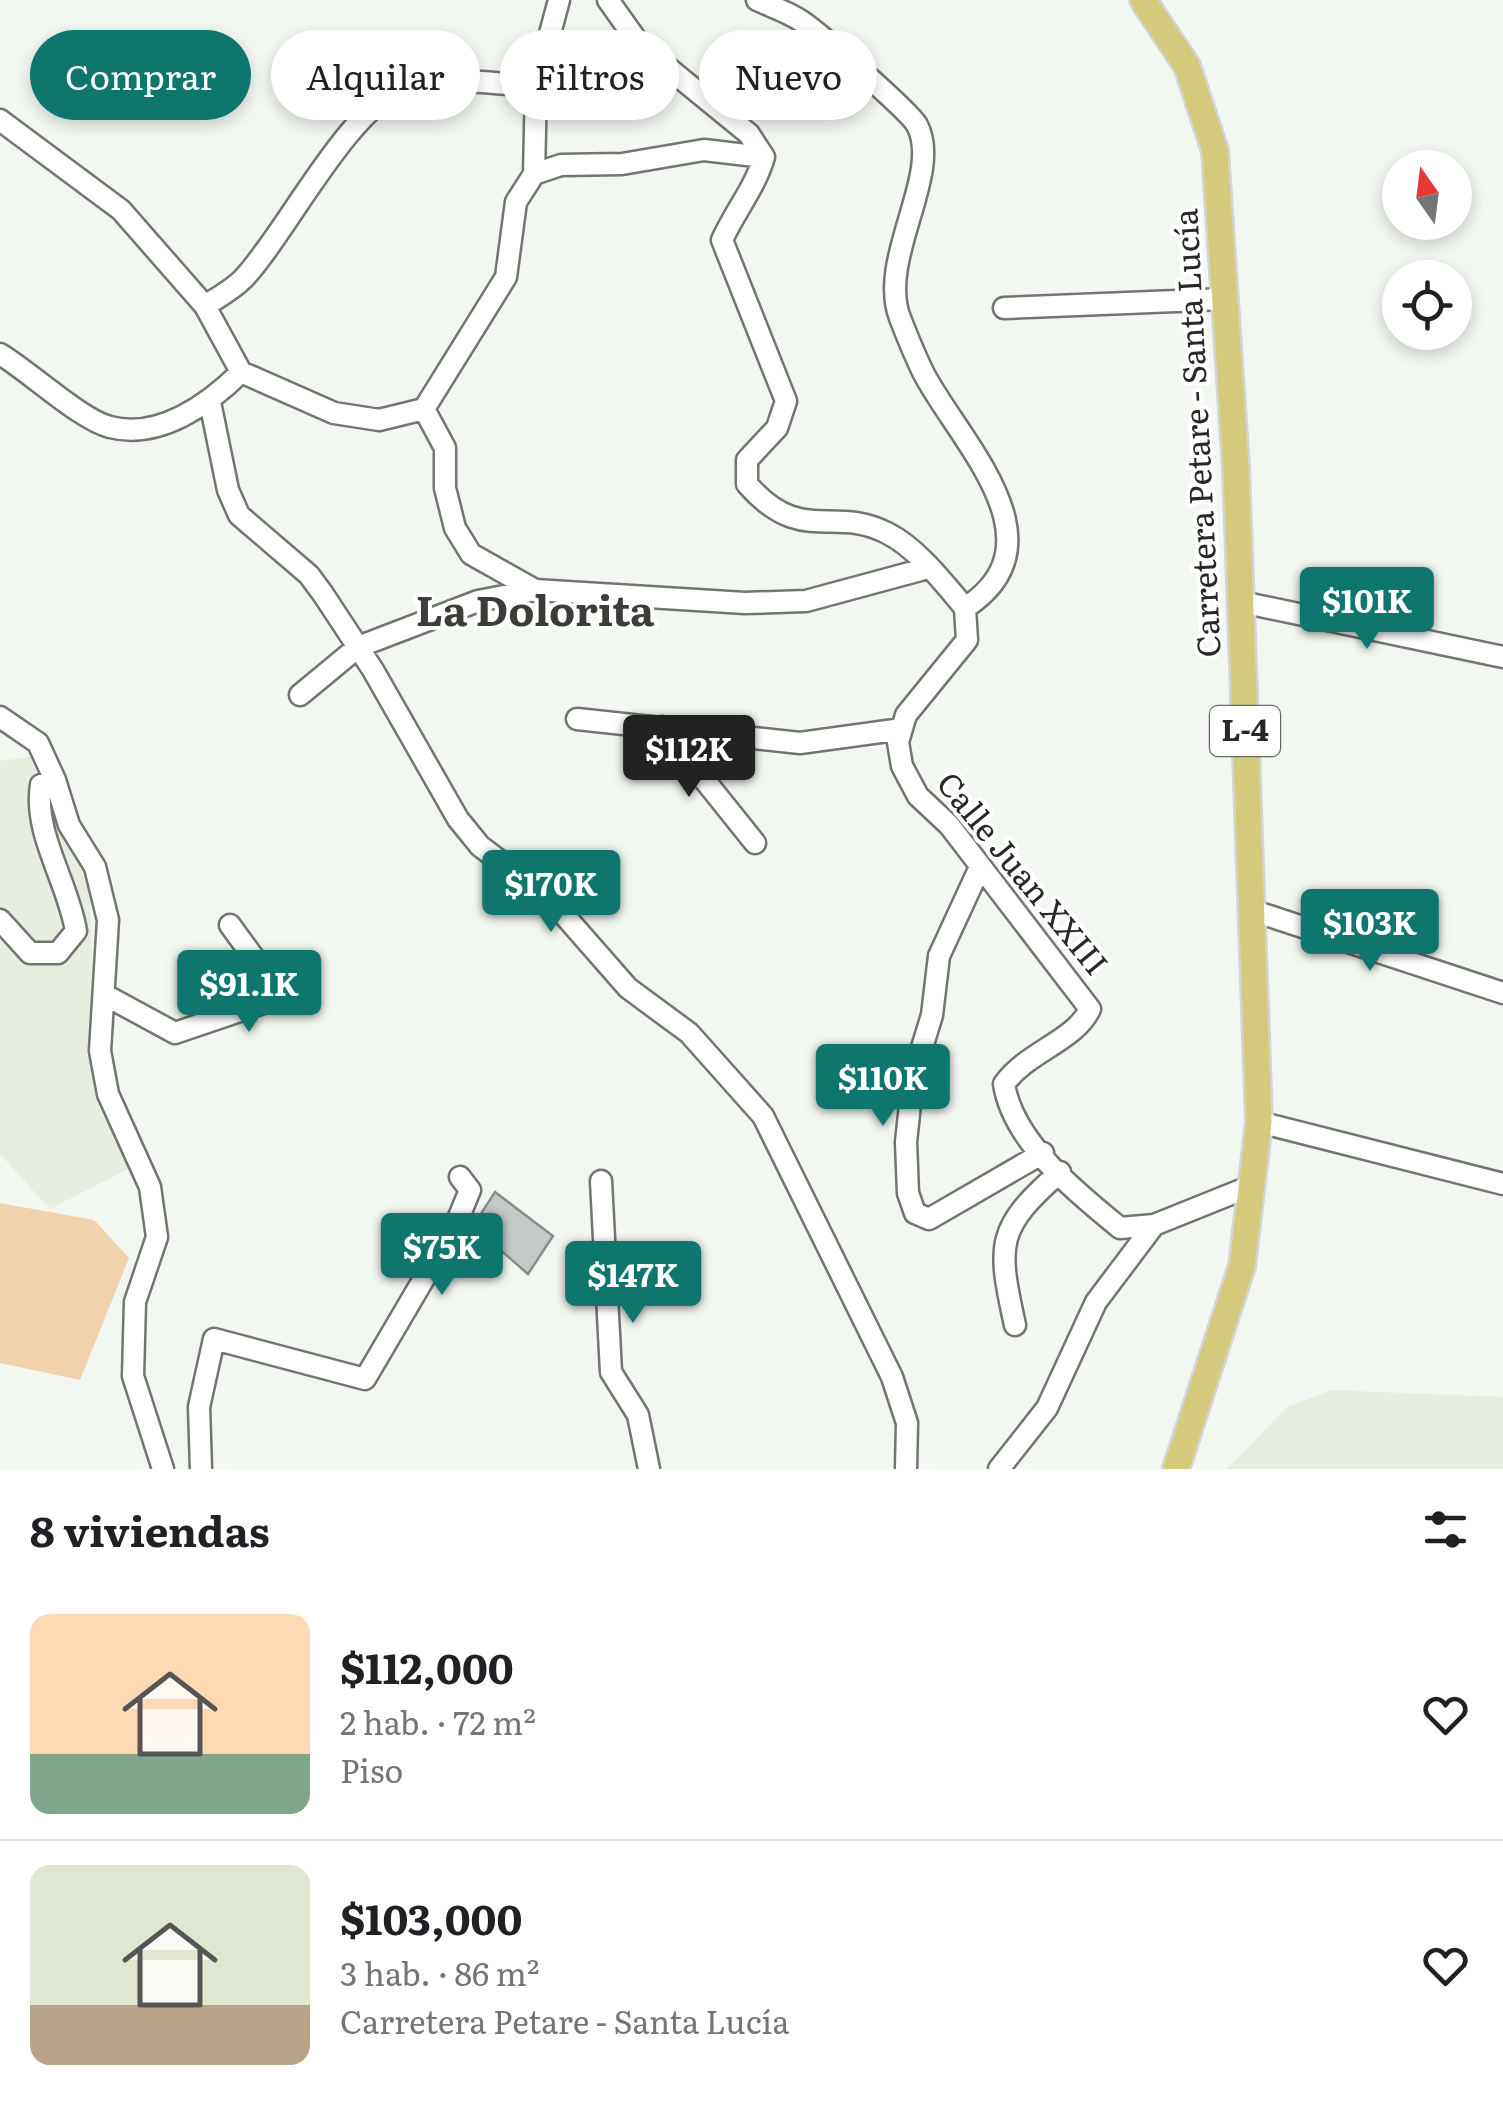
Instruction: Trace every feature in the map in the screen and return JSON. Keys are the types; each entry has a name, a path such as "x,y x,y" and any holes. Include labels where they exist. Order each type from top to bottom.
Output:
{"main road":[{"name":"Carretera Petare - Santa Lucía","path":"1143,0 1188,66 1215,151 1241,602 1258,1122 1242,1266 1176,1469"}],"street":[{"path":"551,30 559,0"},
{"path":"608,0 640,45 748,134 764,157"},
{"path":"756,0 800,20 917,125 922,157 892,290 924,375 990,474 1006,522 1003,568 988,594 966,608"},
{"path":"205,306 242,280 335,154 376,107 401,88 434,80 500,84"},
{"path":"0,120 121,210 205,306 241,372 334,413 379,420 424,408 506,277 516,202 534,174 533,120"},
{"path":"534,174 561,165 622,164 704,150 764,157"},
{"path":"577,719 800,744 902,728 925,687 968,640 966,608 889,534 865,525 806,522 787,516 769,509 746,484 747,460 777,428 786,401 722,240 736,208 756,183 764,157"},
{"path":"1004,308 1225,299"},
{"path":"0,354 108,427 140,430 210,402 241,372"},
{"path":"210,402 228,490 239,515 308,575 358,646 458,819 480,846 550,899 628,988 689,1032 764,1116 892,1378 907,1423 906,1469"},
{"path":"424,408 445,448 446,488 452,515 471,554 535,590"},
{"path":"300,696 358,646 478,601 535,590 746,603 806,600 928,568"},
{"path":"1241,602 1503,656"},
{"path":"0,717 38,743 56,780 68,825 95,867 108,920 100,1051 108,1094 150,1187 157,1238 135,1302 133,1376 163,1469"},
{"path":"662,727 754,842"},
{"name":"Calle Juan XXIII","path":"902,728 898,742 902,766 918,796 949,825 1090,1010 1083,1026 1019,1064 1004,1084 1007,1104 1083,1198 1120,1228 1154,1225"},
{"path":"0,920 30,954 58,953 76,931 71,901 36,810 41,785 56,780"},
{"path":"980,867 939,956 932,1015 912,1078 906,1142 908,1193 915,1213 929,1219 1043,1153"},
{"path":"1251,910 1503,993"},
{"path":"105,995 175,1034 272,1000 276,988 230,926"},
{"path":"1258,1122 1503,1184"},
{"path":"1015,1325 1001,1262 1009,1230 1019,1208 1060,1172"},
{"path":"200,1469 199,1407 214,1340 365,1379 456,1224 470,1190 460,1177"},
{"path":"601,1180 612,1372 638,1415 649,1469"},
{"path":"999,1469 1047,1408 1096,1302 1154,1225 1251,1186"}],"shaded area":[{"path":"35,756 90,886 96,1086 132,1167 50,1209 0,1154 0,761"},
{"path":"0,1203 94,1220 129,1258 80,1380 0,1363"},
{"path":"1332,1390 1503,1397 1503,1469 1227,1469 1287,1407"}],"building":[{"path":"495,1192 553,1236 528,1274 473,1226"}],"district":[{"name":"La Dolorita","path":"535,611"}]}
